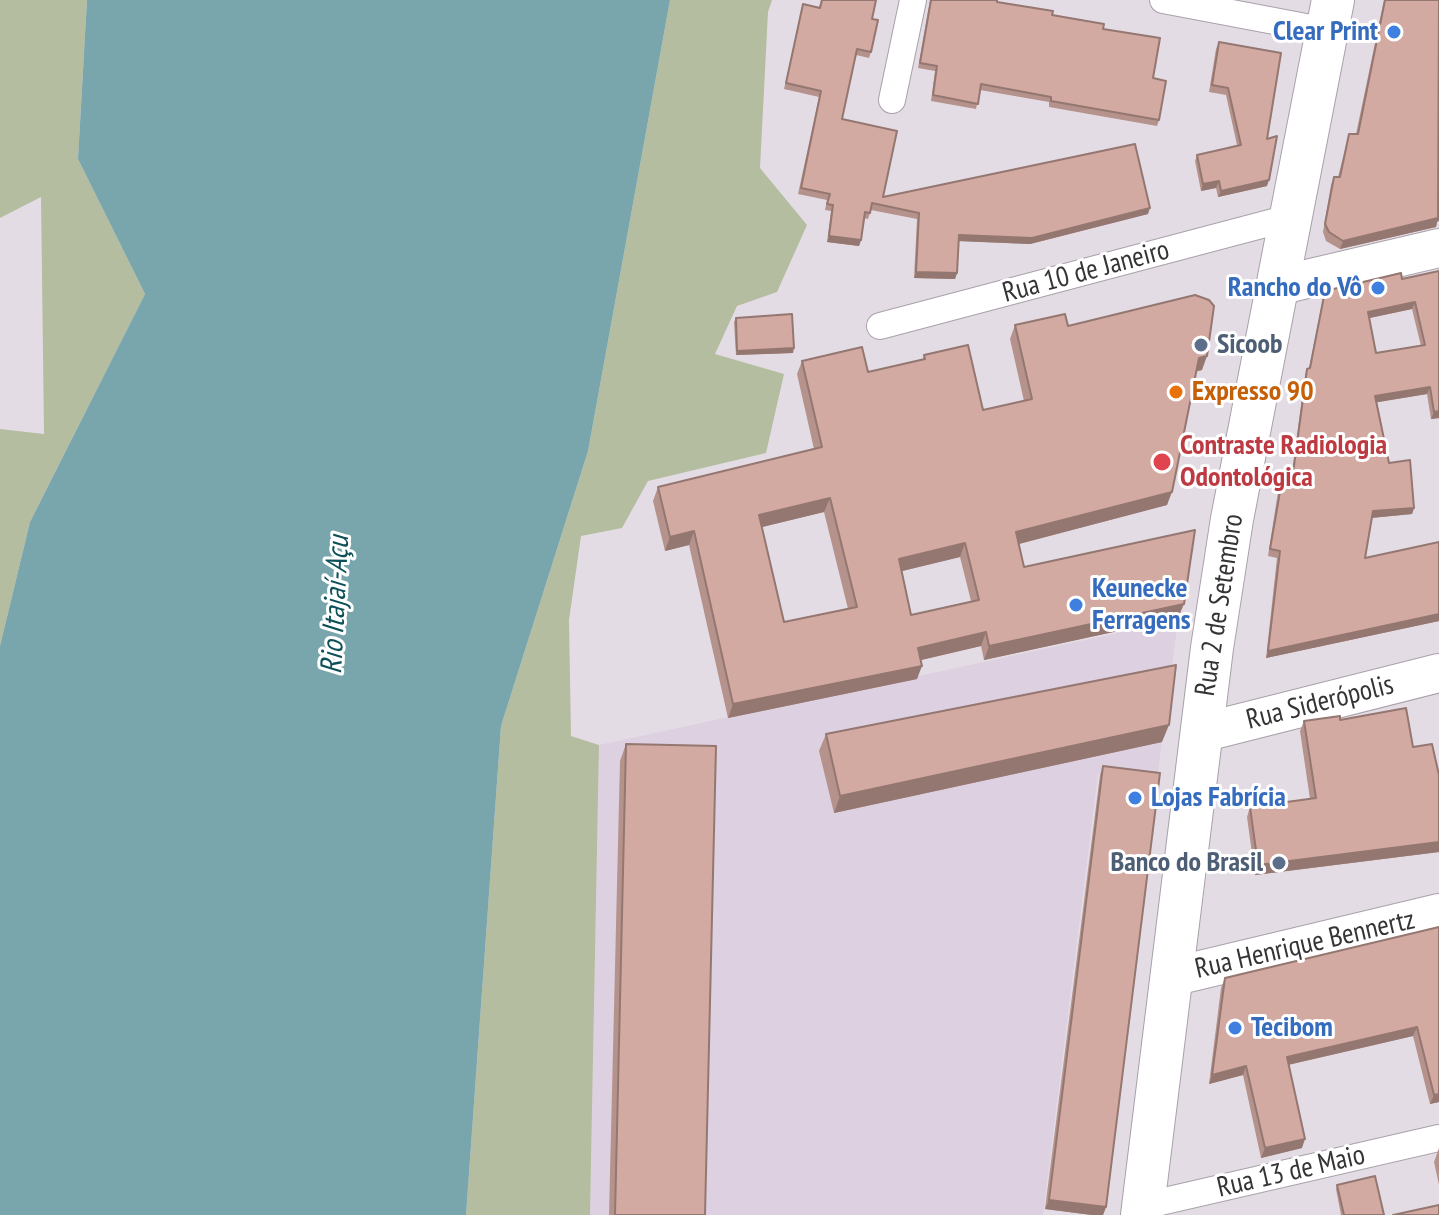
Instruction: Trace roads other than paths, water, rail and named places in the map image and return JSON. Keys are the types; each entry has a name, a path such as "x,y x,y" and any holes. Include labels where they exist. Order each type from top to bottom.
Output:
{"main road":[{"name":"Rua 2 de Setembro","path":"1143,1211 1201,733 1232,519 1330,15"}],"street":[{"path":"892,100 913,0"},
{"path":"1163,0 1330,15"},
{"name":"Rua 10 de Janeiro","path":"880,326 1292,217"},
{"path":"1277,286 1439,248"},
{"name":"Rua Siderópolis","path":"1201,733 1439,673"},
{"name":"Rua Henrique Bennertz","path":"1171,977 1439,913"},
{"name":"Rua 13 de Maio","path":"1143,1211 1439,1138"}],"water":[{"name":"Rio Itajaí-Açu","path":"87,0 670,0 588,451 501,726 466,1215 0,1215 0,646 30,522 145,294 78,159"}],"place":[{"name":"Clear Print","path":"1394,32"},
{"name":"Rancho do Vô","path":"1378,288"},
{"name":"Sicoob","path":"1201,345"},
{"name":"Expresso 90","path":"1176,392"},
{"name":"Contraste Radiologia Odontológica","path":"1162,462"},
{"name":"Keunecke Ferragens","path":"1076,605"},
{"name":"Lojas Fabrícia","path":"1135,798"},
{"name":"Banco do Brasil","path":"1279,863"},
{"name":"Tecibom","path":"1235,1028"}]}
